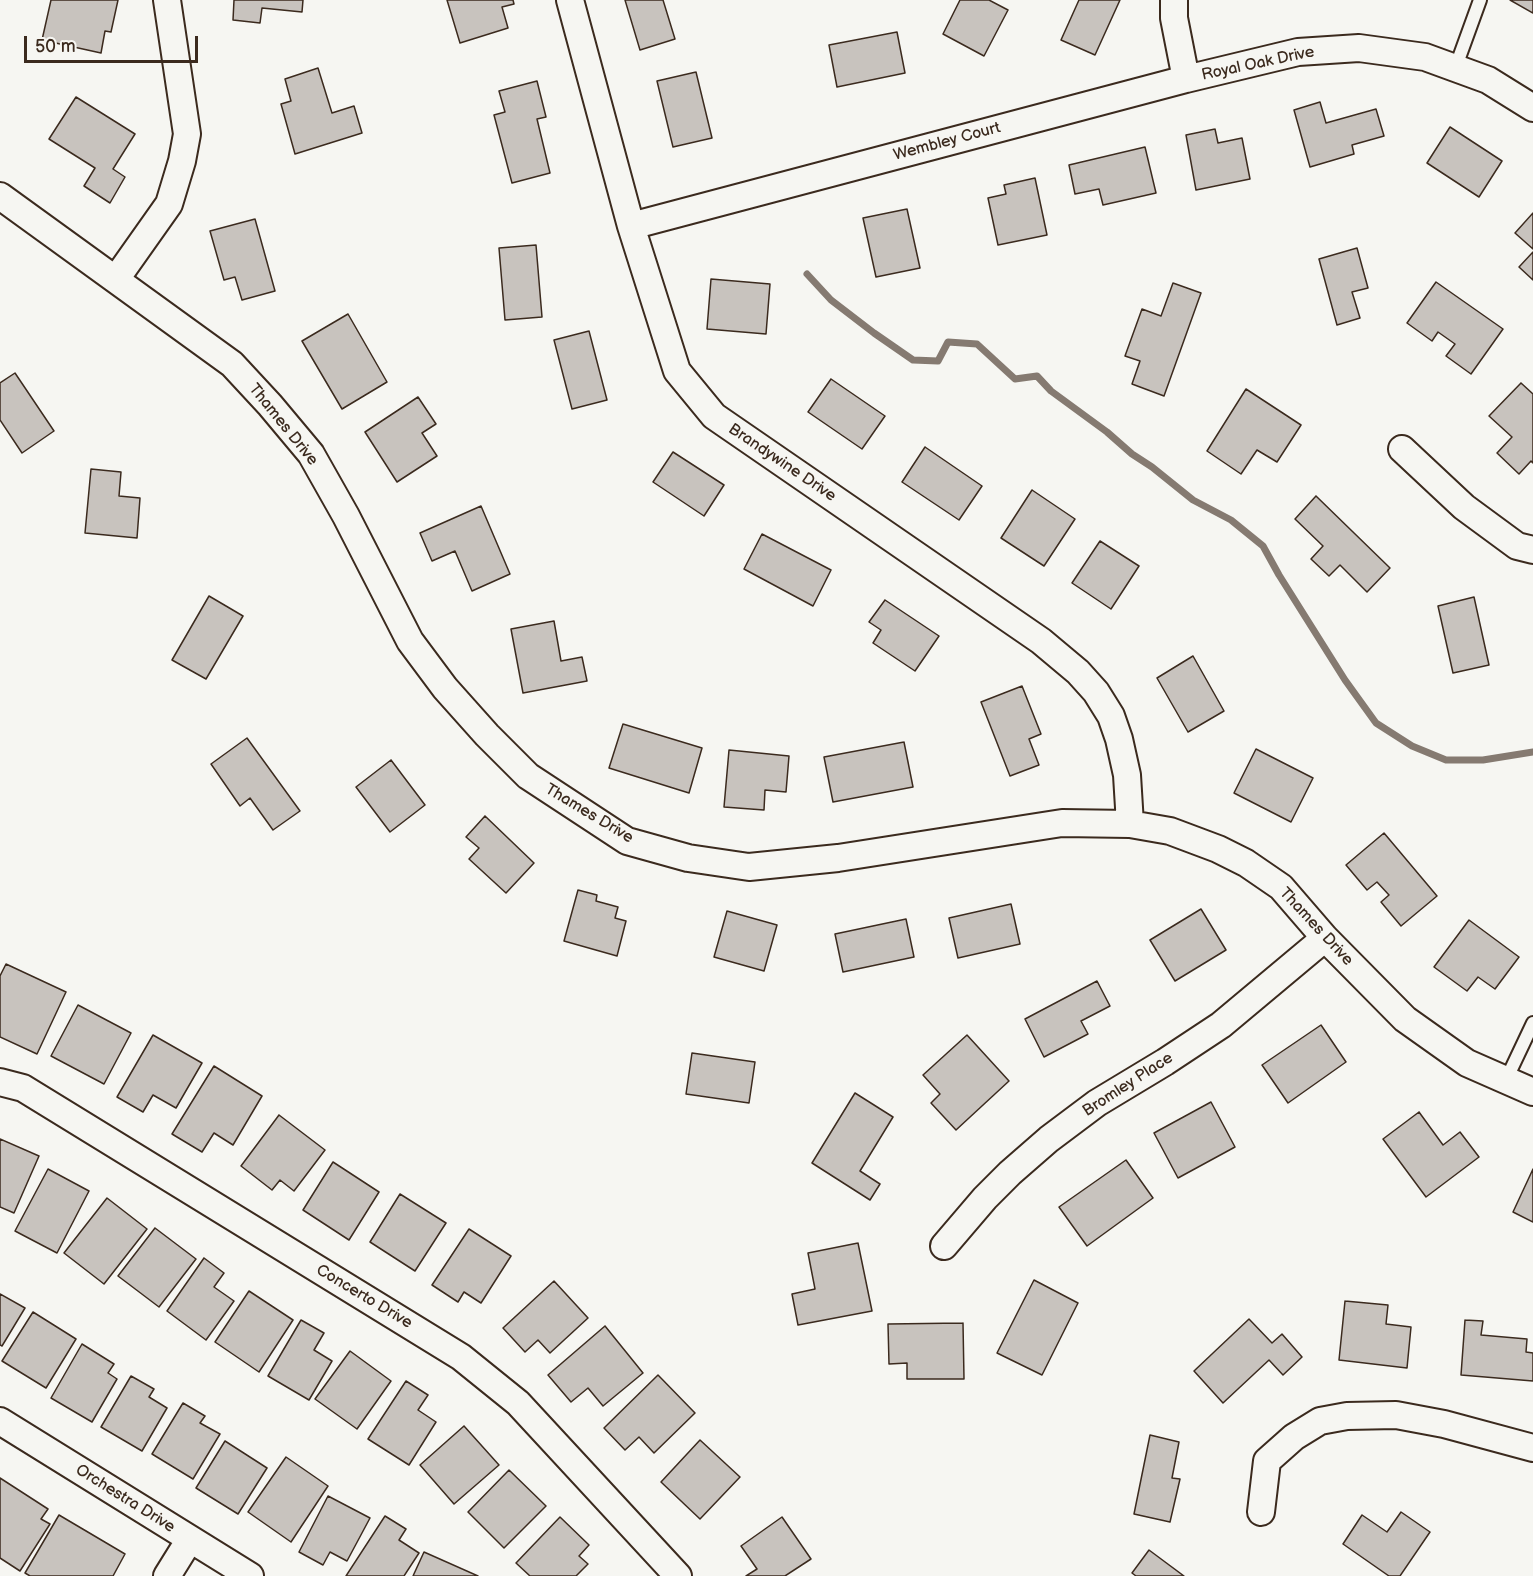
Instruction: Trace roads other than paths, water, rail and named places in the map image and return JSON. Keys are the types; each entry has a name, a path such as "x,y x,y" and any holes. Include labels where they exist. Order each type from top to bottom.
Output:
{"street":[{"path":"116,279 169,204 182,161 187,134 167,0"},
{"name":"Brandywine Drive","path":"570,0 631,226 677,371 714,416 1041,641 1078,672 1096,692 1111,716 1119,739 1127,775 1130,824"},
{"path":"1174,0 1174,18 1186,79"},
{"name":"Royal Oak Drive","path":"1186,79 1298,52 1359,48 1425,57 1488,80 1533,108"},
{"name":"Wembley Court","path":"631,226 1186,79"},
{"name":"Thames Drive","path":"0,196 232,364 311,454 346,516 410,641 445,688 528,776 627,841 688,858 749,867 838,858 1062,823 1130,824 1170,831 1218,849 1246,863 1281,887 1325,938 1405,1020 1467,1063 1533,1092"},
{"path":"1402,449 1464,507 1517,546 1533,550"},
{"name":"Bromley Place","path":"944,1246 985,1198 1049,1139 1097,1103 1221,1025 1325,938"},
{"name":"Concerto Drive","path":"0,1082 23,1088 461,1357 518,1402 665,1572"},
{"path":"1261,1512 1267,1461 1294,1437 1320,1420 1347,1416 1395,1415 1444,1424 1533,1448"},
{"name":"Orchestra Drive","path":"0,1421 250,1576"},
{"path":"167,1576 190,1539"}],"lane":[{"path":"1455,69 1480,0"},
{"path":"1506,1080 1533,1023"}],"waterway":[{"path":"807,274 831,300 913,360 938,361 948,342 977,344 1015,379 1037,376 1051,391 1193,500 1231,520 1263,546 1345,680 1376,723 1412,746 1446,760 1483,760 1533,752"}]}
